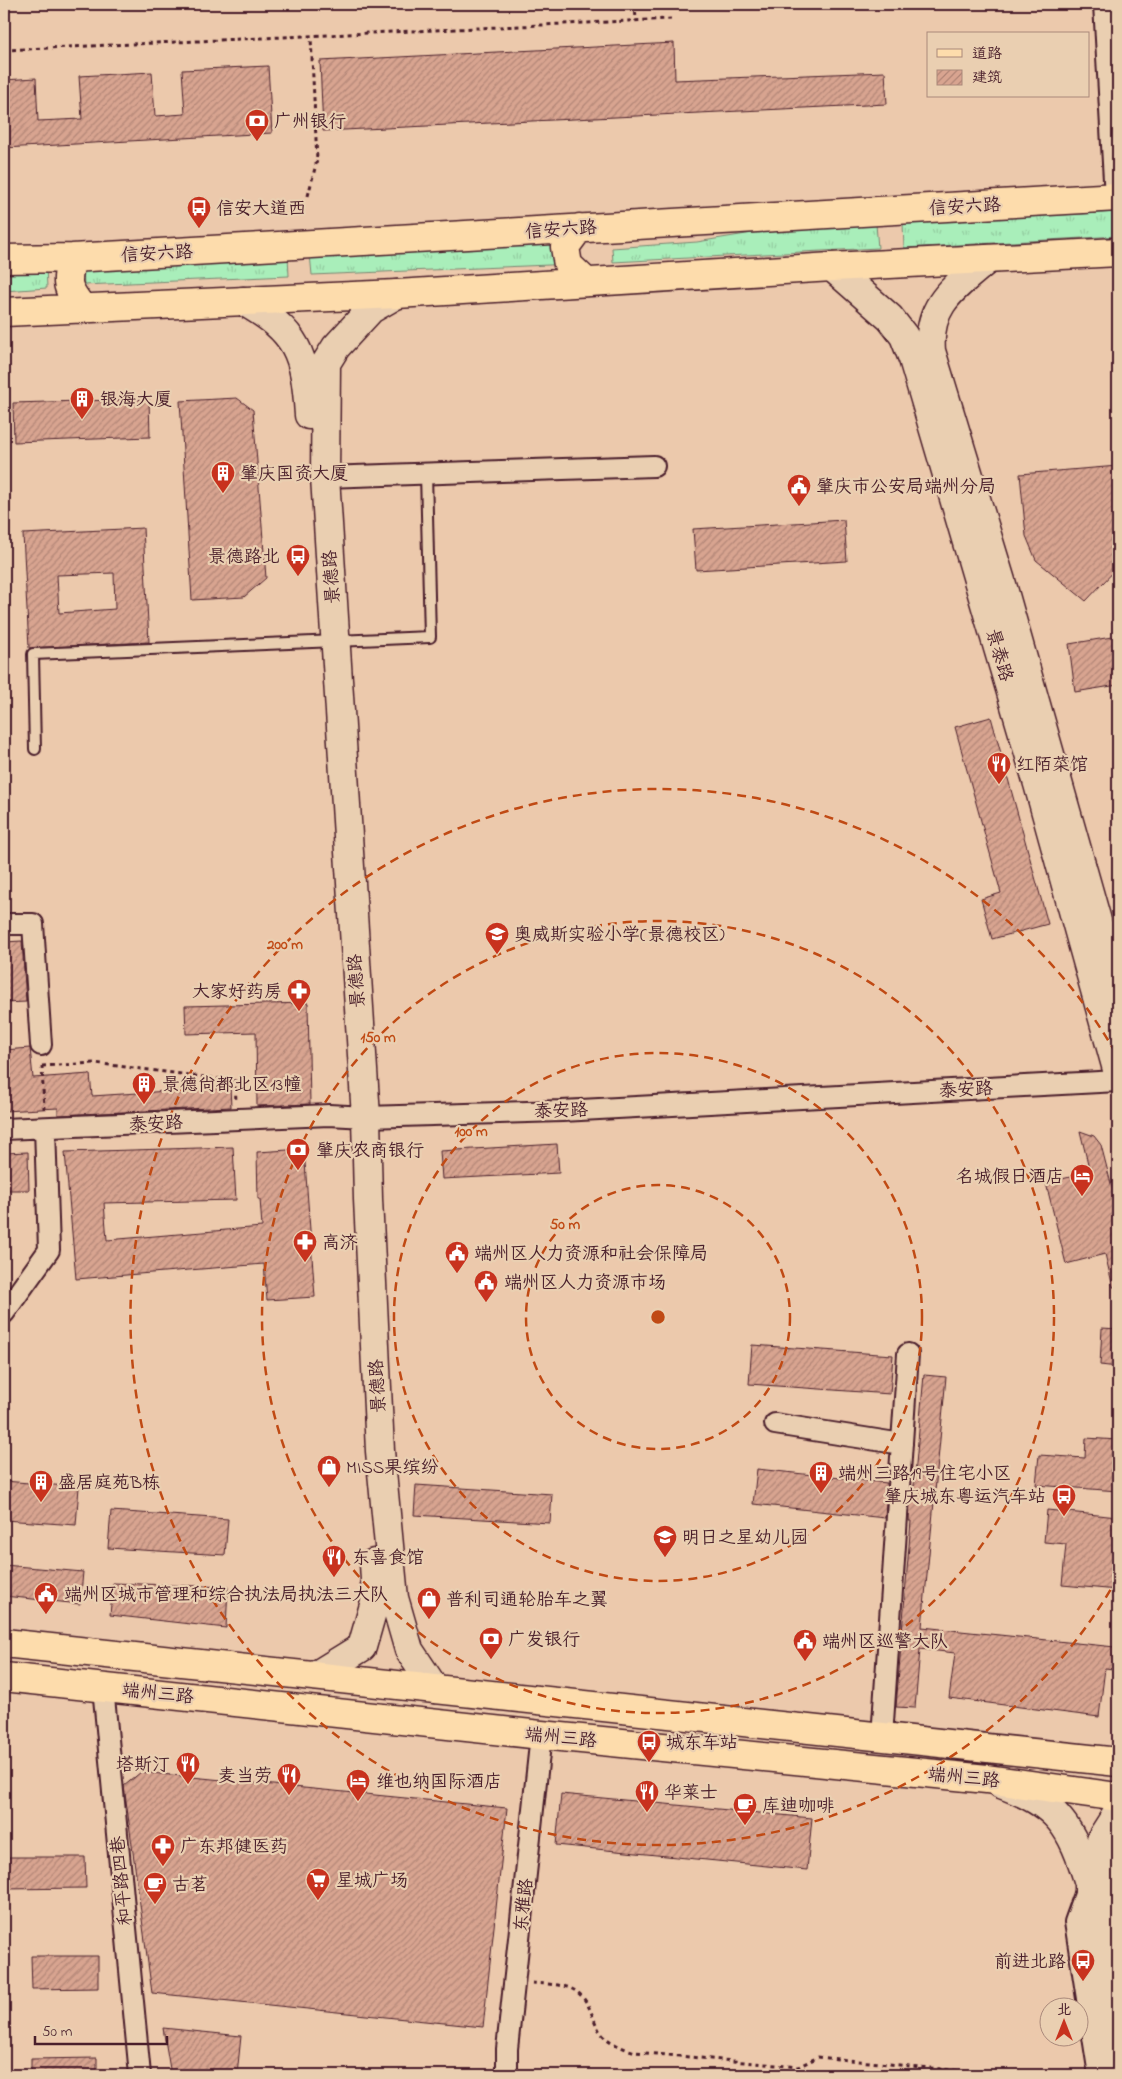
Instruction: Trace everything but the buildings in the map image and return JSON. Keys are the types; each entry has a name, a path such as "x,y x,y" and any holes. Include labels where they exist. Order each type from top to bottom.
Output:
{"main road":[{"name":"信安六路","path":"4,259 72,258 1116,197"},
{"path":"579,228 565,247 568,266 586,282"},
{"path":"4,312 397,294 832,267 1118,252"},
{"path":"72,258 68,274 68,291 83,309"},
{"name":"端州三路","path":"4,1643 1118,1762"},
{"name":"端州三路","path":"4,1677 541,1735 987,1779 1118,1797"},
{"path":"801,1760 804,1729"}],"street":[{"path":"1104,4 1116,197"},
{"path":"988,259 946,294 936,314 930,334 931,351 1003,591 1117,988"},
{"name":"景泰路","path":"832,267 890,318 904,336 913,358 1038,784 1118,1073"},
{"name":"景德路","path":"328,640 325,477 326,364 336,347 371,309 397,294"},
{"name":"景德路","path":"243,301 278,324 298,348 307,380 328,640 359,1116 376,1598 362,1647 314,1676"},
{"path":"325,477 654,466"},
{"path":"4,924 33,924 41,1045"},
{"name":"泰安路","path":"4,1129 359,1116 562,1111 1118,1080"},
{"name":"景德路","path":"359,1116 368,1199 380,1451 394,1598 409,1650 435,1689"},
{"path":"4,1313 49,1250 44,1128"},
{"path":"882,1737 908,1354"},
{"path":"775,1424 902,1444"},
{"name":"和平路四巷","path":"103,1687 140,2075"},
{"name":"东雅路","path":"507,2075 507,2049 541,1735"},
{"path":"987,1779 1044,1804 1060,1818 1078,1849 1089,1883 1089,1916 1114,2075"},
{"path":"1100,2075 1075,1922 1089,1883 1102,1837 1118,1812"},
{"path":"1117,1870 1110,1908 1118,1980"}],"lane":[{"path":"34,749 33,654 430,637 426,473"}],"path":[{"path":"635,4 636,21"},
{"path":"4,50 671,19"},
{"path":"308,196 317,160 311,37"},
{"path":"41,1045 44,1128"},
{"path":"42,1066 96,1063 235,1081 236,1120"},
{"path":"514,1981 569,1988 589,2004 599,2031 621,2048 635,2052 798,2067 818,2057 981,2073"},
{"path":"797,2075 798,2067"}],"green space":[{"path":"1118,212 1118,236 904,248 903,223"},
{"path":"876,224 878,248 613,262 612,248 697,242 771,230"},
{"path":"571,242 573,264 312,275 310,254"},
{"path":"288,255 289,276 84,285 83,263"},
{"path":"46,265 47,288 4,291 4,268"},
{"path":"4,616 9,753 4,753"}],"place":[{"name":"广州银行","path":"257,142"},
{"name":"信安大道西","path":"199,229"},
{"name":"银海大厦","path":"82,420"},
{"name":"肇庆国资大厦","path":"223,494"},
{"name":"肇庆市公安局端州分局","path":"799,507"},
{"name":"景德路北","path":"298,577"},
{"name":"红陌菜馆","path":"999,785"},
{"name":"奥威斯实验小学(景德校区)","path":"497,955"},
{"name":"大家好药房","path":"299,1012"},
{"name":"景德尚都北区13幢","path":"144,1105"},
{"name":"肇庆农商银行","path":"298,1171"},
{"name":"名城假日酒店","path":"1082,1197"},
{"name":"高济","path":"305,1263"},
{"name":"端州区人力资源和社会保障局","path":"457,1274"},
{"name":"端州区人力资源市场","path":"486,1303"},
{"name":"MISS果缤纷","path":"329,1488"},
{"name":"端州三路19号住宅小区","path":"821,1494"},
{"name":"盛居庭苑B栋","path":"41,1503"},
{"name":"肇庆城东粤运汽车站","path":"1064,1517"},
{"name":"明日之星幼儿园","path":"665,1558"},
{"name":"东喜食馆","path":"334,1578"},
{"name":"端州区城市管理和综合执法局执法三大队","path":"46,1615"},
{"name":"普利司通轮胎车之翼","path":"429,1620"},
{"name":"广发银行","path":"491,1660"},
{"name":"端州区巡警大队","path":"805,1662"},
{"name":"城东车站","path":"649,1763"},
{"name":"塔斯汀","path":"188,1785"},
{"name":"麦当劳","path":"289,1796"},
{"name":"维也纳国际酒店","path":"358,1802"},
{"name":"华莱士","path":"647,1813"},
{"name":"库迪咖啡","path":"745,1826"},
{"name":"广东邦健医药","path":"163,1867"},
{"name":"星城广场","path":"318,1901"},
{"name":"古茗","path":"155,1905"},
{"name":"前进北路","path":"1083,1982"}]}
